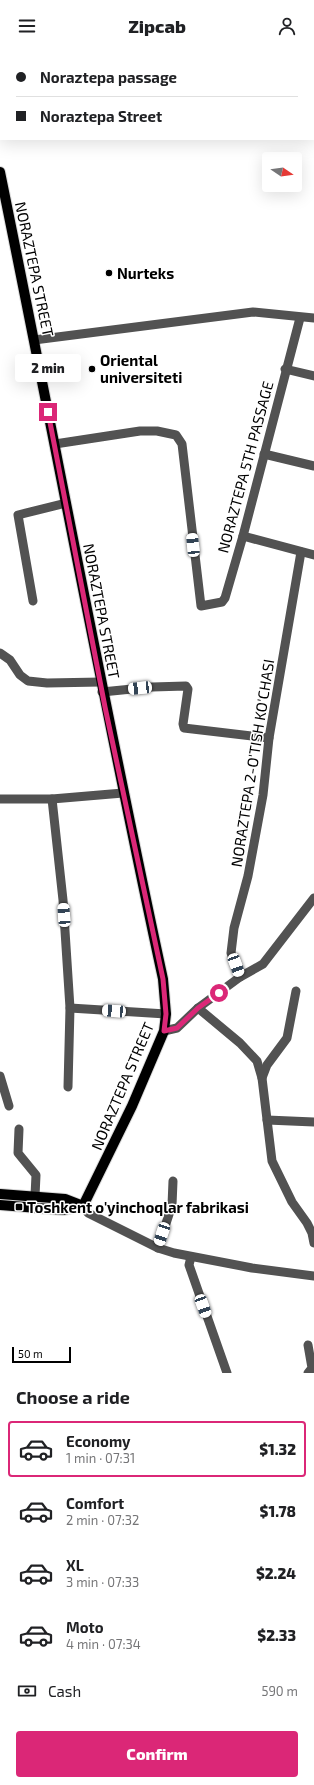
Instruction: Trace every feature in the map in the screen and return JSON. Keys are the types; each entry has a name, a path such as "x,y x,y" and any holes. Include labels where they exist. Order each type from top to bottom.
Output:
{"main road":[{"name":"NORAZTEPA STREET","path":"0,172 123,793 163,979 166,1014 164,1031 132,1106 83,1206"},
{"path":"0,1194 65,1200 83,1206"},
{"path":"0,1205 63,1210 83,1206"}],"street":[{"path":"34,340 253,312 300,318 314,318"},
{"name":"NORAZTEPA 5TH PASSAGE","path":"55,444 140,431 157,431 176,435 182,444 201,606 222,602 224,600 243,536 285,369 300,318"},
{"path":"285,369 314,376"},
{"path":"264,454 314,466"},
{"path":"33,601 18,515 66,503"},
{"path":"243,536 314,555"},
{"name":"NORAZTEPA 2-O'TISH KO'CHASI","path":"240,977 231,953 234,928 248,876 263,796 269,738 301,552"},
{"path":"0,653 10,660 20,675 28,681 102,687 186,686 188,689 183,724 184,728 269,738"},
{"path":"0,798 52,799 123,793"},
{"path":"52,799 63,900 70,1008 68,1087"},
{"path":"164,1031 177,1028 198,1008 240,977 263,964 314,898"},
{"path":"262,1078 267,1065 286,1038 296,991"},
{"path":"70,1008 166,1014"},
{"path":"198,1008 257,1061 262,1078 272,1161 292,1202 307,1223 312,1233 314,1243"},
{"path":"0,1076 9,1106"},
{"path":"267,1120 314,1122"},
{"path":"19,1129 18,1152 36,1175 34,1196"},
{"path":"158,1248 172,1205 173,1181"},
{"path":"83,1206 88,1213 158,1248 191,1257 314,1276"},
{"path":"191,1257 189,1265 227,1373"},
{"path":"308,1345 312,1368 308,1373"}],"place":[{"name":"Nurteks","path":"109,273"},
{"name":"Oriental universiteti","path":"92,369"},
{"name":"Toshkent o'yinchoqlar fabrikasi","path":"19,1207"}],"route":[{"path":"48,412 105,707 163,979 166,1014 164,1031 177,1028 198,1008 219,993"}]}
